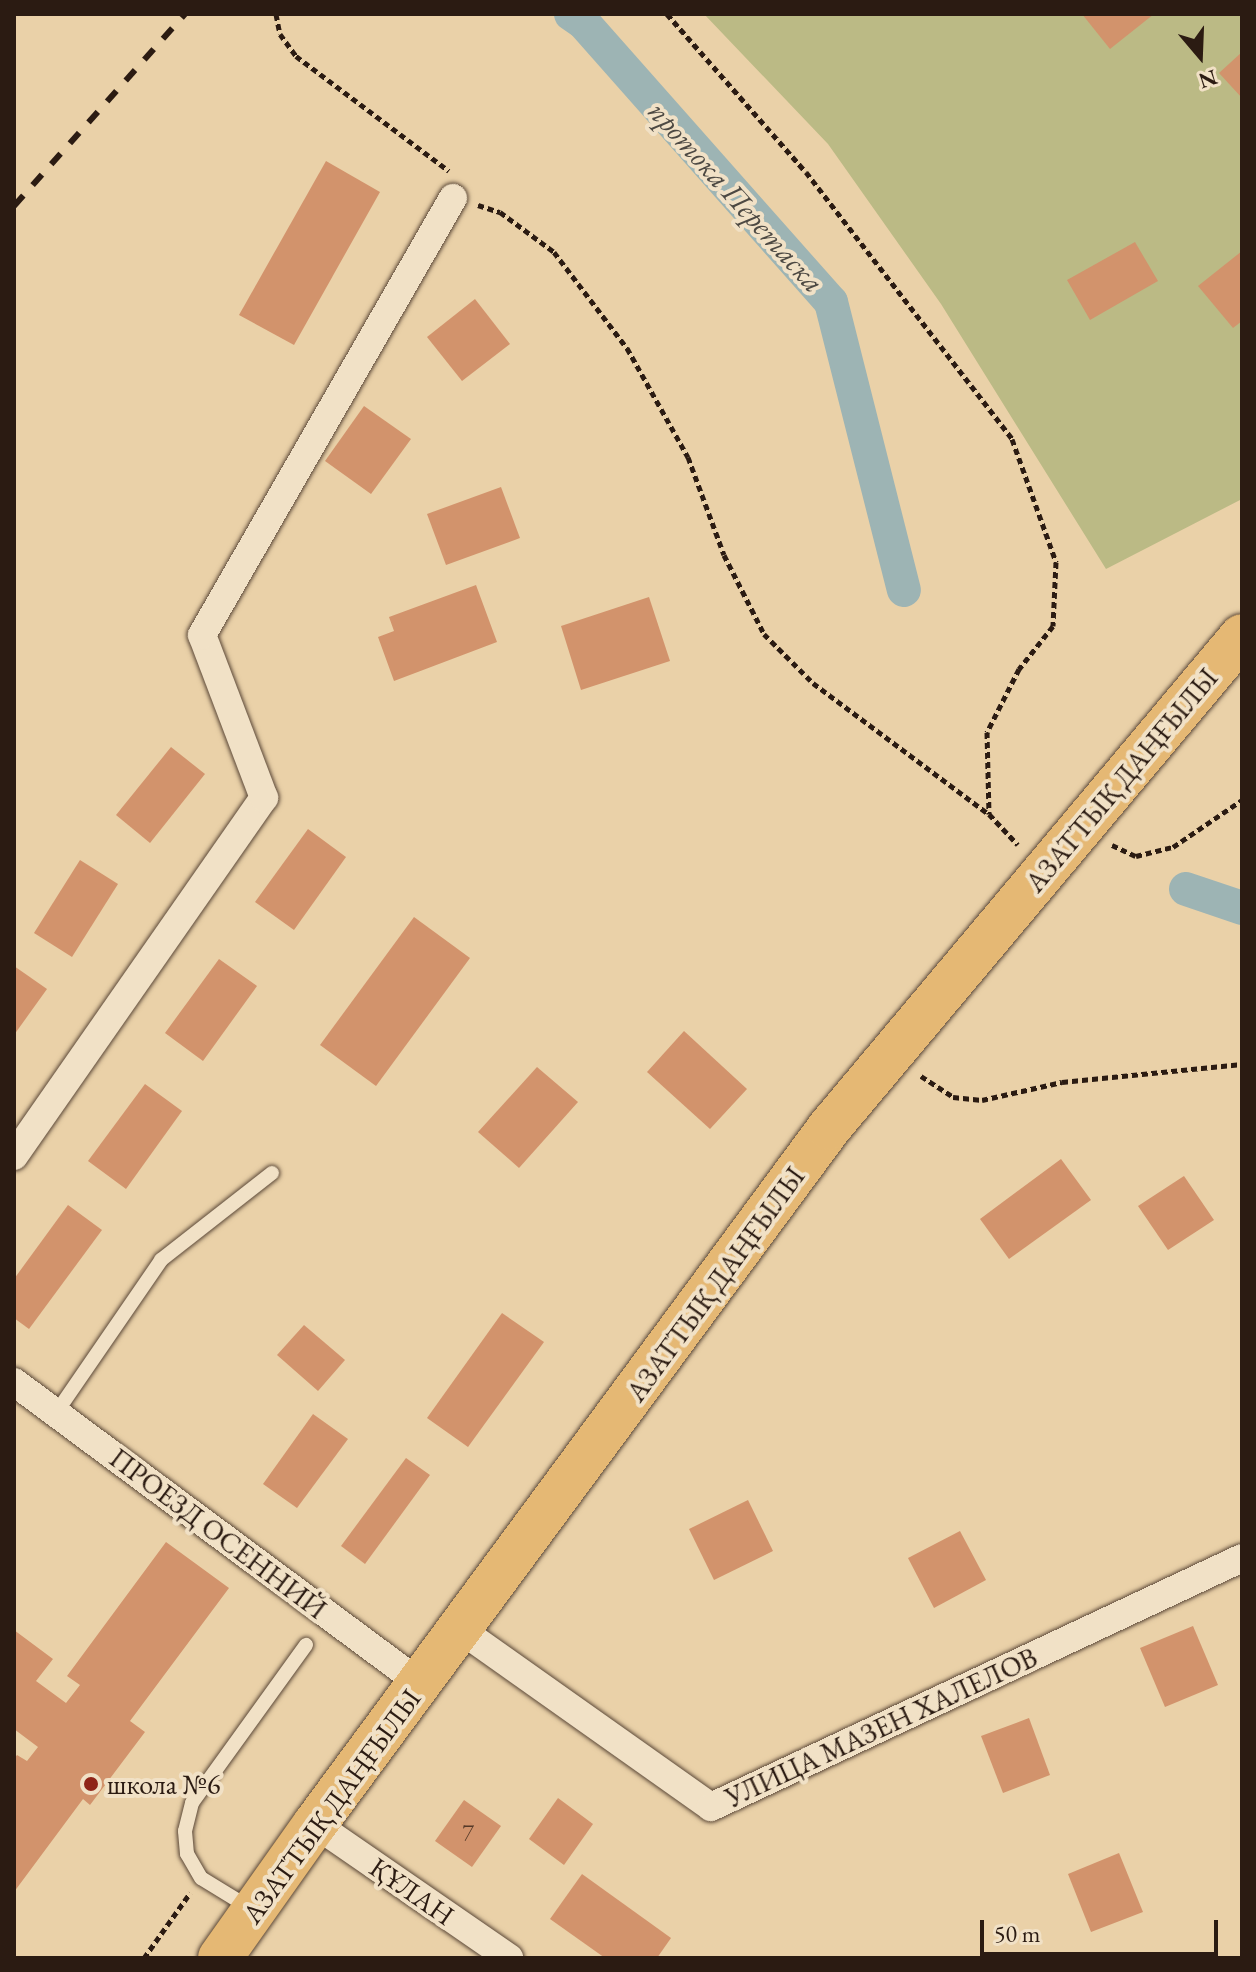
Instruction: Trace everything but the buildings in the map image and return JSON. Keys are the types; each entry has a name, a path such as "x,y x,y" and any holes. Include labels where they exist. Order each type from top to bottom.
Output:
{"main road":[{"name":"АЗАТТЫҚ ДАҢҒЫЛЫ","path":"220,1958 315,1824 819,1141 1242,636"}],"street":[{"path":"17,1146 264,798 202,635 453,198"},
{"name":"ПРОЕЗД ОСЕННИЙ","path":"14,1382 421,1684"},
{"name":"УЛИЦА МАЗЕН ХАЛЕЛОВ","path":"461,1630 711,1807 1242,1558"},
{"name":"ҚҰЛАН","path":"315,1824 509,1958"}],"lane":[{"path":"56,1413 161,1260 272,1173"},
{"path":"254,1910 201,1878 187,1854 185,1831 192,1803 306,1645"}],"path":[{"path":"276,14 280,34 296,56 440,162 453,177 453,198 500,212 554,252 627,348 688,457 724,555 764,634 813,683 989,814 1044,872"},
{"path":"667,14 806,172 1012,439 1056,562 1053,626 1019,669 987,732 989,814"},
{"path":"1078,830 1136,856 1173,847 1242,800"},
{"path":"891,1055 953,1097 982,1100 1062,1082 1242,1064"},
{"path":"144,1958 201,1878"}],"shaded area":[{"path":"704,14 1242,14 1242,499 1106,569 941,304 828,144"}],"waterway":[{"name":"протока Перетаска","path":"571,14 583,22 831,302 904,590"},
{"name":"протока Перетаска","path":"1186,889 1242,908"}],"railway":[{"path":"14,206 185,14"}],"place":[{"name":"школа №6","path":"91,1784"}]}
